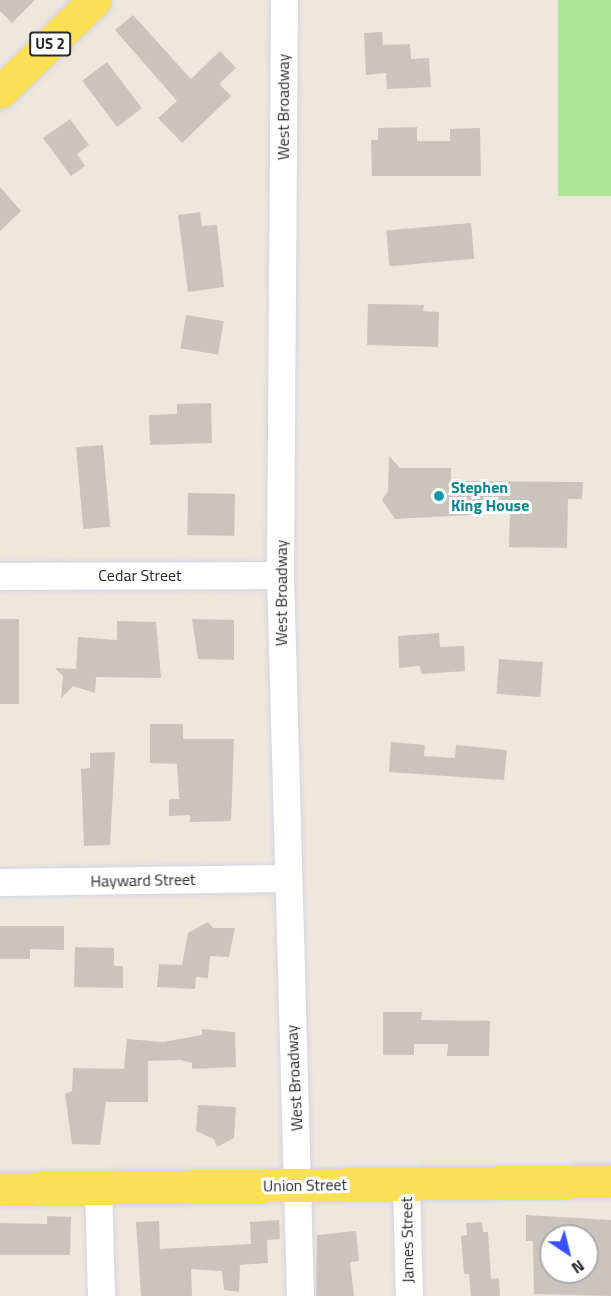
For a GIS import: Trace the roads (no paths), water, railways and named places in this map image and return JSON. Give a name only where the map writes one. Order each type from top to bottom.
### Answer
[{"type":"main road","name":"US 2","points":[[2,88],[95,0]]},
{"type":"main road","name":"Union Street","points":[[0,1189],[611,1181]]},
{"type":"street","name":"West Broadway","points":[[284,0],[280,575],[285,878],[299,1185],[300,1296]]},
{"type":"street","name":"Cedar Street","points":[[0,576],[280,575]]},
{"type":"street","name":"Hayward Street","points":[[0,882],[285,878]]},
{"type":"street","name":"James Street","points":[[406,1184],[409,1296]]},
{"type":"street","points":[[98,1187],[101,1296]]},
{"type":"place","name":"Stephen King House","points":[[439,496]]}]
